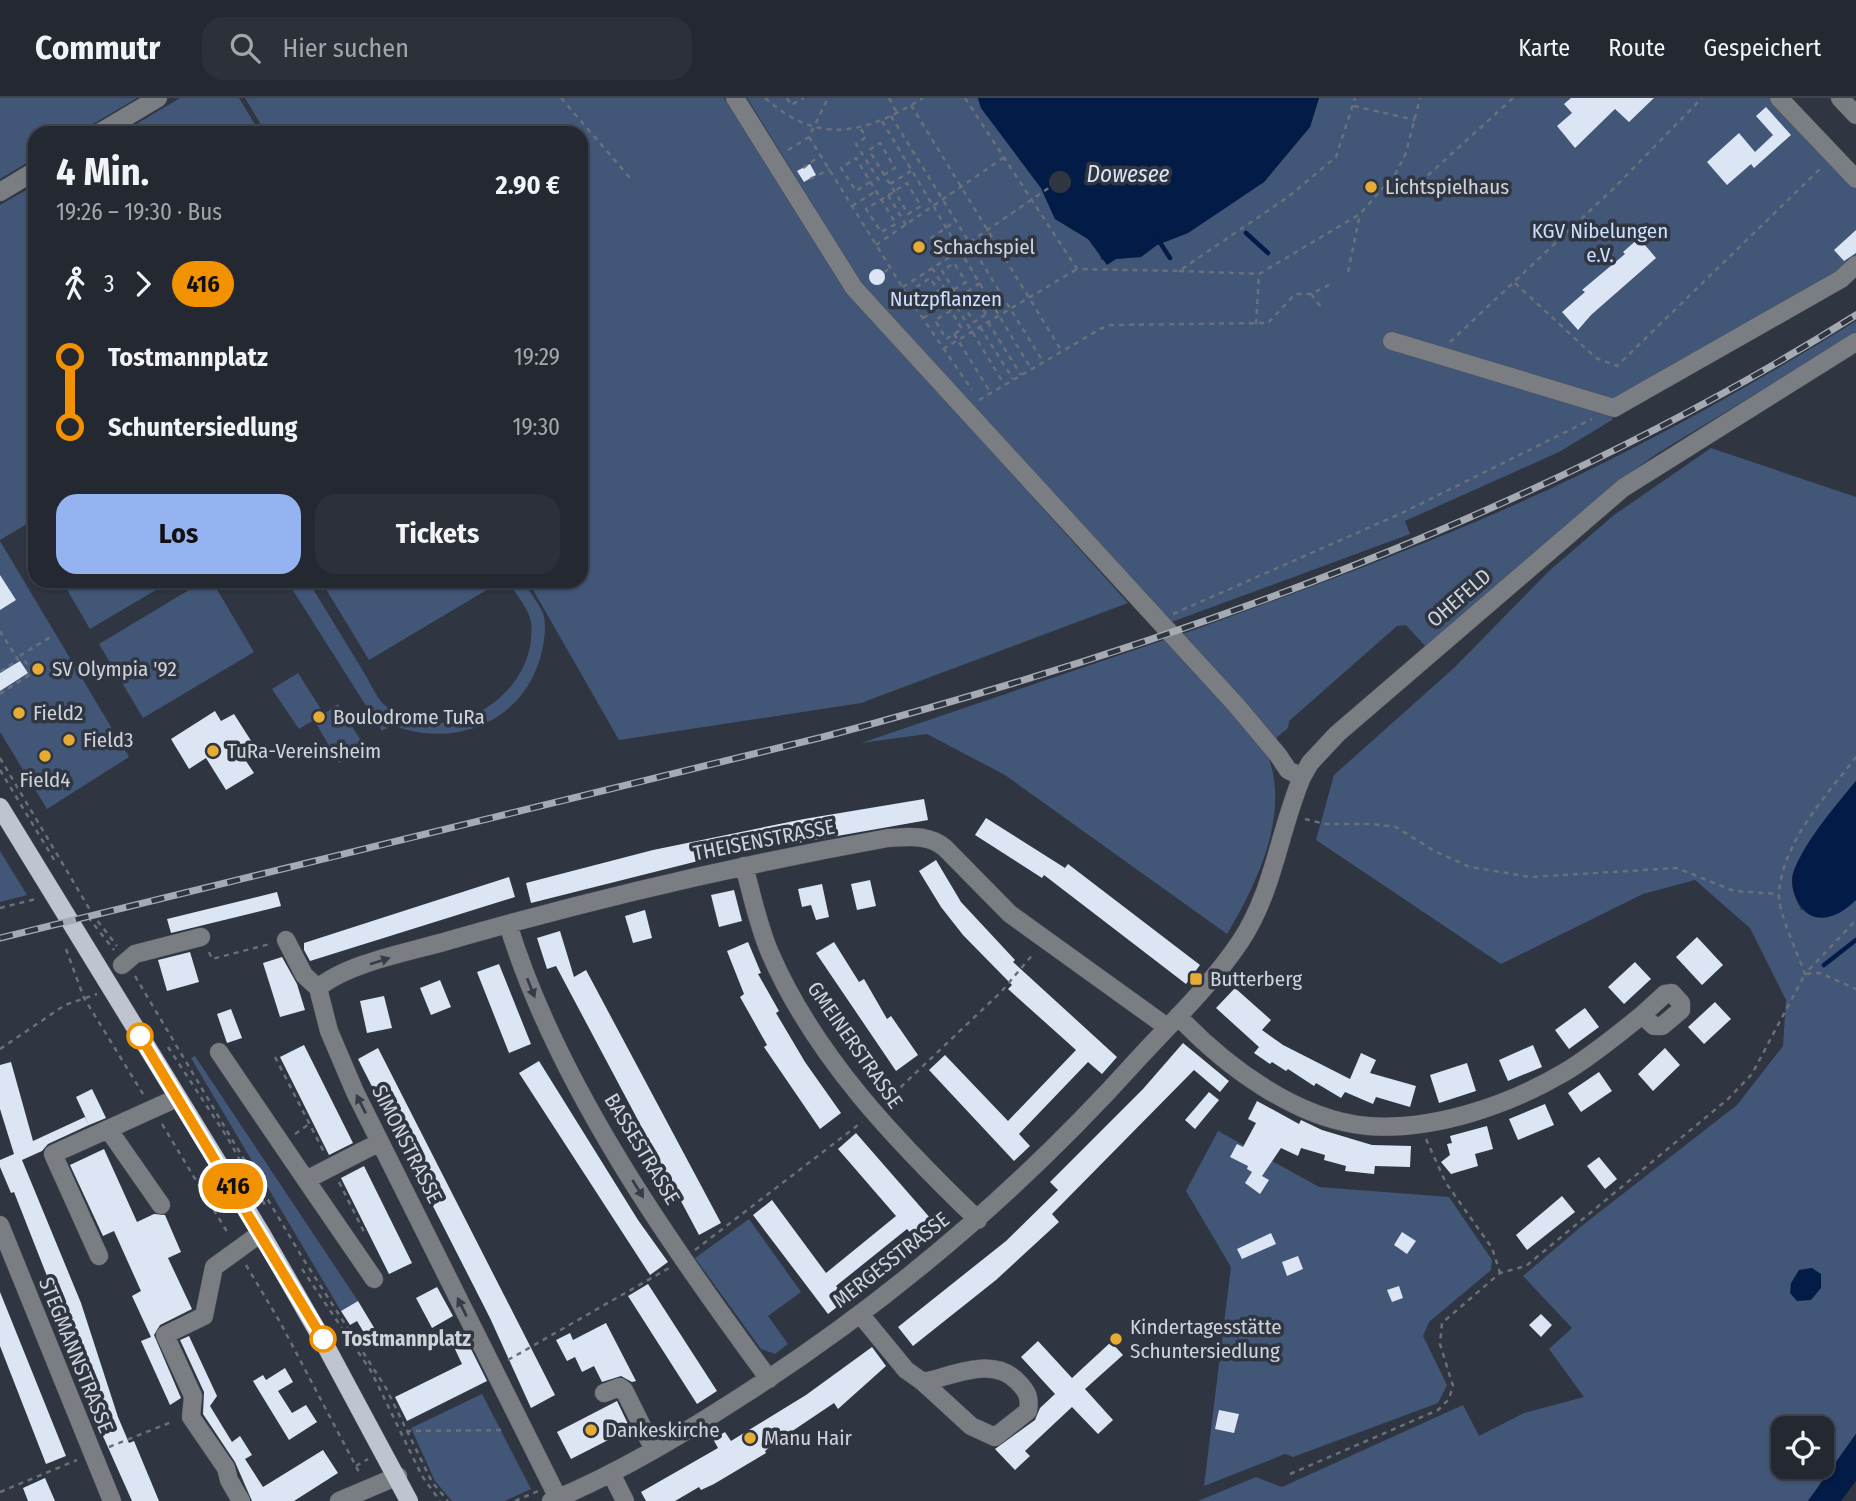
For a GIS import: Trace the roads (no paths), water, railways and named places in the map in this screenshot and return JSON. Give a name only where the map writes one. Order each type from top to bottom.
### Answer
[{"type":"main road","points":[[0,807],[60,889],[177,1098],[261,1233],[410,1501]]},
{"type":"street","points":[[111,126],[158,98]]},
{"type":"street","points":[[735,98],[854,288],[1237,706],[1278,755],[1282,765],[1303,777]]},
{"type":"street","points":[[1779,98],[1856,178]]},
{"type":"street","points":[[1840,98],[1856,116]]},
{"type":"street","points":[[0,192],[28,175]]},
{"type":"street","points":[[1392,341],[1615,408],[1841,279],[1856,265]]},
{"type":"street","name":"OHEFELD","points":[[1205,987],[1240,941],[1255,914],[1279,856],[1289,815],[1303,777],[1310,764],[1337,734],[1623,488],[1856,342]]},
{"type":"street","name":"THEISENSTRASSE","points":[[318,988],[329,979],[352,971],[625,892],[888,838],[931,838],[945,848],[1010,914],[1045,940],[1173,1022]]},
{"type":"street","name":"GMEINERSTRASSE","points":[[744,866],[757,917],[782,979],[820,1040],[873,1113],[978,1220]]},
{"type":"street","name":"BASSESTRASSE","points":[[508,924],[549,1030],[620,1159],[682,1260],[769,1379]]},
{"type":"street","points":[[122,965],[135,954],[201,937]]},
{"type":"street","name":"SIMONSTRASSE","points":[[286,940],[304,975],[318,988],[329,1031],[380,1142],[554,1495]]},
{"type":"street","name":"MERGESSTRASSE","points":[[554,1495],[611,1472],[654,1450],[769,1379],[860,1314],[978,1220],[1085,1118],[1205,987]]},
{"type":"street","points":[[1173,1022],[1245,1073],[1312,1111],[1365,1126],[1418,1124],[1491,1105],[1531,1090],[1581,1062],[1642,1015]]},
{"type":"street","points":[[219,1052],[374,1279]]},
{"type":"street","points":[[99,1256],[53,1154],[177,1098]]},
{"type":"street","points":[[108,1129],[161,1205]]},
{"type":"street","points":[[306,1180],[380,1142]]},
{"type":"street","name":"STEGMANNSTRASSE","points":[[0,1225],[112,1501]]},
{"type":"street","points":[[242,1501],[229,1480],[226,1468],[191,1418],[193,1396],[165,1335],[204,1316],[215,1267],[261,1233]]},
{"type":"street","points":[[860,1314],[906,1370],[971,1426],[995,1437],[1028,1411],[1030,1399],[1024,1387],[1002,1369],[989,1367],[923,1382]]},
{"type":"street","points":[[604,1393],[620,1387],[624,1390],[654,1450]]},
{"type":"street","points":[[611,1472],[625,1501]]},
{"type":"street","points":[[339,1501],[398,1476]]},
{"type":"water","name":"Dowesee","points":[[978,98],[1319,98],[1310,127],[1264,182],[1188,233],[1157,245],[1141,257],[1116,259],[1107,265],[1088,239],[1055,219],[1041,188],[981,108]]},
{"type":"water","points":[[1856,781],[1856,900],[1832,916],[1815,917],[1801,908],[1793,888],[1793,874],[1814,835]]},
{"type":"water","points":[[1812,1268],[1821,1274],[1821,1288],[1811,1300],[1797,1301],[1790,1293],[1791,1283],[1799,1270]]},
{"type":"water","points":[[1856,1434],[1856,1481],[1841,1501],[1808,1501],[1824,1479],[1834,1479],[1834,1465]]},
{"type":"waterway","points":[[1246,233],[1268,253]]},
{"type":"waterway","points":[[1159,241],[1170,258]]},
{"type":"waterway","points":[[1824,965],[1856,940]]},
{"type":"railway","points":[[0,938],[823,737],[1092,659],[1225,614],[1356,565],[1485,510],[1612,451],[1736,386],[1856,315]]},
{"type":"place","name":"Lichtspielhaus","points":[[1371,187]]},
{"type":"place","name":"Schachspiel","points":[[919,247]]},
{"type":"place","name":"SV Olympia '92","points":[[38,669]]},
{"type":"place","name":"Field2","points":[[19,713]]},
{"type":"place","name":"Boulodrome TuRa","points":[[319,717]]},
{"type":"place","name":"Field3","points":[[69,740]]},
{"type":"place","name":"TuRa-Vereinsheim","points":[[213,751]]},
{"type":"place","name":"Field4","points":[[45,756]]},
{"type":"place","name":"Butterberg","points":[[1196,979]]},
{"type":"place","name":"Tostmannplatz","points":[[323,1339]]},
{"type":"place","name":"Kindertagesstätte Schuntersiedlung","points":[[1116,1339]]},
{"type":"place","name":"Dankeskirche","points":[[591,1430]]},
{"type":"place","name":"Manu Hair","points":[[750,1438]]},
{"type":"park label","name":"KGV Nibelungen e.V.","points":[[1600,243]]},
{"type":"park label","name":"Nutzpflanzen","points":[[946,299]]}]
